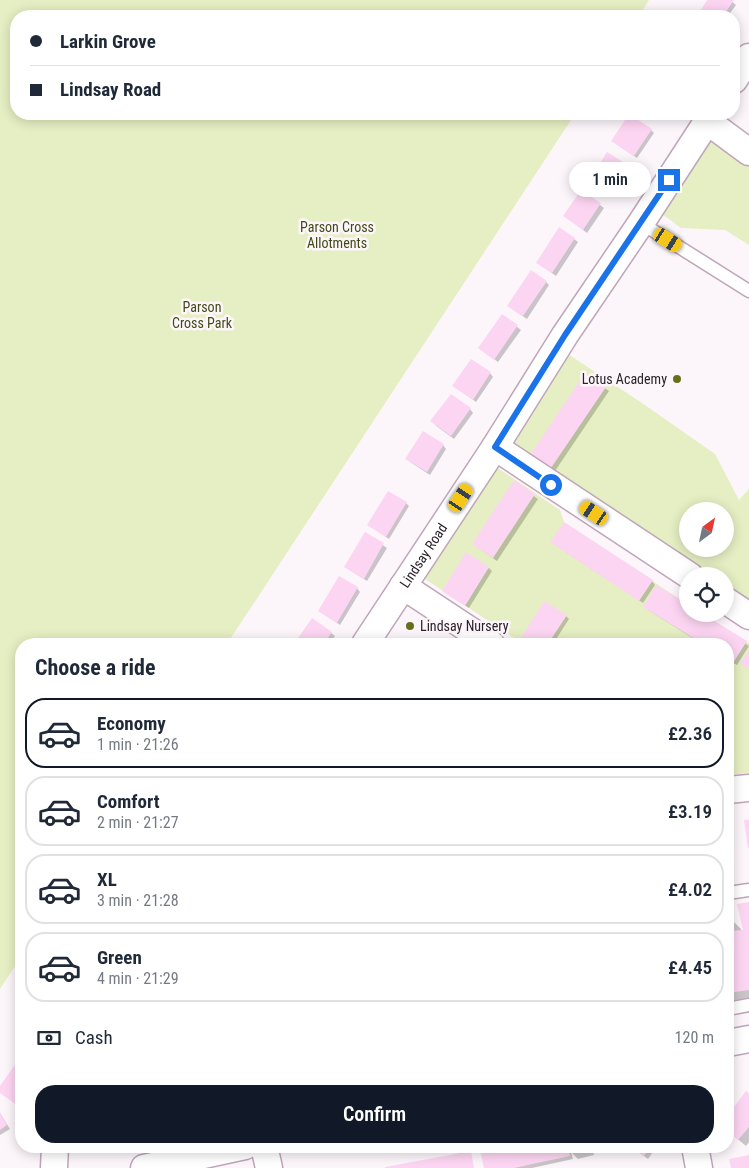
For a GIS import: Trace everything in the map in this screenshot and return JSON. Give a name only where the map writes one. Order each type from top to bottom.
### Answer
[{"type":"street","points":[[740,71],[749,57]]},
{"type":"street","name":"Lindsay Road","points":[[369,638],[495,447],[565,335],[708,120]]},
{"type":"street","points":[[711,120],[749,152]]},
{"type":"street","points":[[495,447],[679,569]]},
{"type":"street","points":[[403,586],[482,638]]},
{"type":"street","points":[[734,606],[749,616]]},
{"type":"street","points":[[734,789],[749,788]]},
{"type":"street","points":[[734,1042],[749,1039]]},
{"type":"street","points":[[54,1168],[55,1153]]},
{"type":"street","points":[[144,1168],[213,1153]]},
{"type":"street","points":[[266,1153],[269,1168]]},
{"type":"street","points":[[696,1153],[699,1168]]},
{"type":"lane","points":[[641,223],[749,291]]},
{"type":"lane","points":[[734,893],[749,890]]},
{"type":"lane","points":[[734,1008],[749,1005]]},
{"type":"green space","name":"Parson Cross Park","points":[[0,0],[649,0],[643,10],[10,10],[10,120],[571,120],[231,638],[15,638],[15,966],[0,989]]},
{"type":"green space","points":[[709,138],[749,164],[749,245],[725,230],[681,228],[662,214]]},
{"type":"green space","points":[[568,354],[715,454],[739,500],[749,489],[749,616],[734,606],[734,567],[679,567],[586,493],[502,436]]},
{"type":"green space","points":[[486,460],[560,510],[564,522],[679,599],[679,622],[716,622],[749,643],[749,773],[734,774],[734,638],[514,638],[413,571]]},
{"type":"building","points":[[707,0],[734,0],[727,10],[701,10]]},
{"type":"building","points":[[625,120],[638,120],[652,129],[634,156],[611,141]]},
{"type":"building","points":[[607,152],[626,164],[607,195],[588,183]]},
{"type":"building","points":[[581,190],[601,203],[583,230],[563,216]]},
{"type":"building","points":[[559,227],[575,238],[552,273],[536,263]]},
{"type":"building","points":[[531,270],[547,281],[523,316],[507,306]]},
{"type":"building","points":[[502,314],[518,325],[494,360],[478,348]]},
{"type":"building","points":[[471,359],[491,372],[473,400],[452,386]]},
{"type":"building","points":[[585,373],[606,387],[551,468],[530,455]]},
{"type":"building","points":[[451,394],[471,408],[451,436],[430,421]]},
{"type":"building","points":[[423,431],[444,444],[427,472],[405,459]]},
{"type":"building","points":[[514,480],[535,494],[493,558],[472,544]]},
{"type":"building","points":[[388,491],[407,502],[386,537],[367,525]]},
{"type":"building","points":[[564,522],[653,580],[639,601],[550,542]]},
{"type":"building","points":[[365,532],[384,543],[364,579],[344,567]]},
{"type":"building","points":[[466,552],[489,567],[465,606],[442,591]]},
{"type":"building","points":[[339,576],[358,587],[337,623],[318,611]]},
{"type":"building","points":[[656,585],[679,599],[679,622],[716,622],[747,641],[734,661],[734,638],[693,638],[643,607]]},
{"type":"building","points":[[544,601],[567,615],[552,638],[521,638]]},
{"type":"building","points":[[312,618],[332,632],[328,638],[298,638]]},
{"type":"building","points":[[749,650],[749,669],[740,663]]},
{"type":"building","points":[[744,820],[749,820],[749,848],[748,848]]},
{"type":"building","points":[[749,902],[749,990],[734,992],[734,931],[743,930],[737,904]]},
{"type":"building","points":[[15,1065],[15,1104],[0,1093],[0,1086]]},
{"type":"building","points":[[746,1091],[749,1093],[749,1127],[738,1140],[734,1136],[734,1107]]},
{"type":"building","points":[[0,1113],[7,1125],[0,1130]]},
{"type":"building","points":[[460,1153],[471,1153],[474,1168],[385,1168]]},
{"type":"building","points":[[481,1153],[569,1153],[570,1156],[514,1168],[484,1168]]},
{"type":"building","points":[[749,1155],[749,1168],[731,1168],[729,1159]]},
{"type":"place","name":"Lotus Academy","points":[[677,379]]},
{"type":"place","name":"Lindsay Nursery","points":[[410,626]]},
{"type":"route","points":[[551,485],[495,447],[565,335],[669,180]]},
{"type":"park label","name":"Parson Cross Allotments","points":[[337,236]]}]
